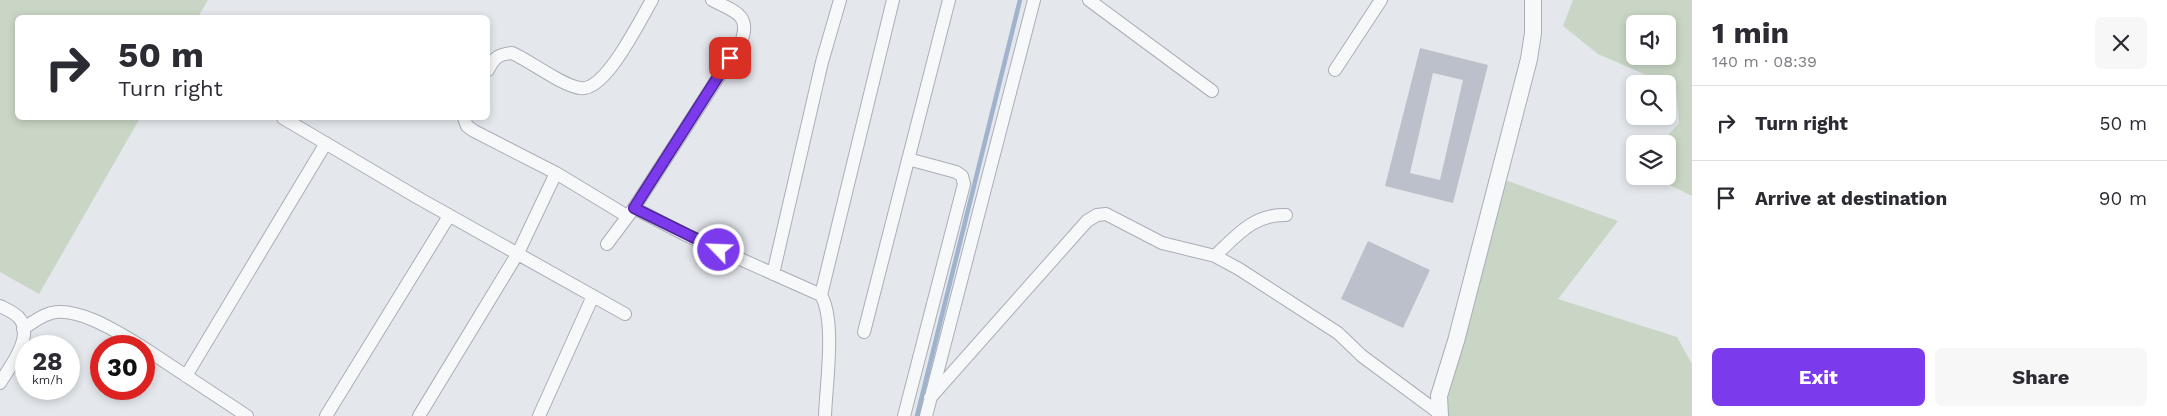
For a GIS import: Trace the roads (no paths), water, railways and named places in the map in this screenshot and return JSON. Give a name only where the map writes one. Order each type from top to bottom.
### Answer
[{"type":"street","points":[[490,66],[494,59],[502,54],[512,53],[571,85],[581,89],[593,87],[606,76],[652,0]]},
{"type":"street","points":[[608,244],[746,29],[738,13],[712,0]]},
{"type":"street","points":[[773,274],[813,100],[840,0]]},
{"type":"street","points":[[821,296],[893,0]]},
{"type":"street","points":[[864,332],[950,0]]},
{"type":"street","points":[[926,416],[1034,0]]},
{"type":"street","points":[[1089,0],[1212,91]]},
{"type":"street","points":[[1336,70],[1381,0]]},
{"type":"street","points":[[1438,415],[1439,396],[1456,341],[1529,59],[1533,34],[1533,0]]},
{"type":"street","points":[[287,120],[449,216],[626,314]]},
{"type":"street","points":[[465,120],[474,132],[630,212],[684,234],[821,296],[827,307],[829,324],[825,416]]},
{"type":"street","points":[[186,376],[326,143]]},
{"type":"street","points":[[904,416],[964,184],[962,176],[956,172],[908,159]]},
{"type":"street","points":[[419,416],[518,253],[556,173]]},
{"type":"street","points":[[930,398],[1087,221],[1097,215],[1106,214],[1162,244],[1215,256],[1239,269],[1338,333],[1362,356],[1438,415]]},
{"type":"street","points":[[1215,256],[1251,224],[1271,214],[1286,215]]},
{"type":"street","points":[[326,416],[449,216]]},
{"type":"street","points":[[539,416],[593,296]]},
{"type":"street","points":[[0,306],[20,319],[23,328],[23,339],[18,353],[0,383]]},
{"type":"street","points":[[23,328],[50,313],[61,312],[96,321],[121,335]]},
{"type":"street","points":[[155,355],[247,416]]},
{"type":"waterway","points":[[917,416],[1020,0]]}]
